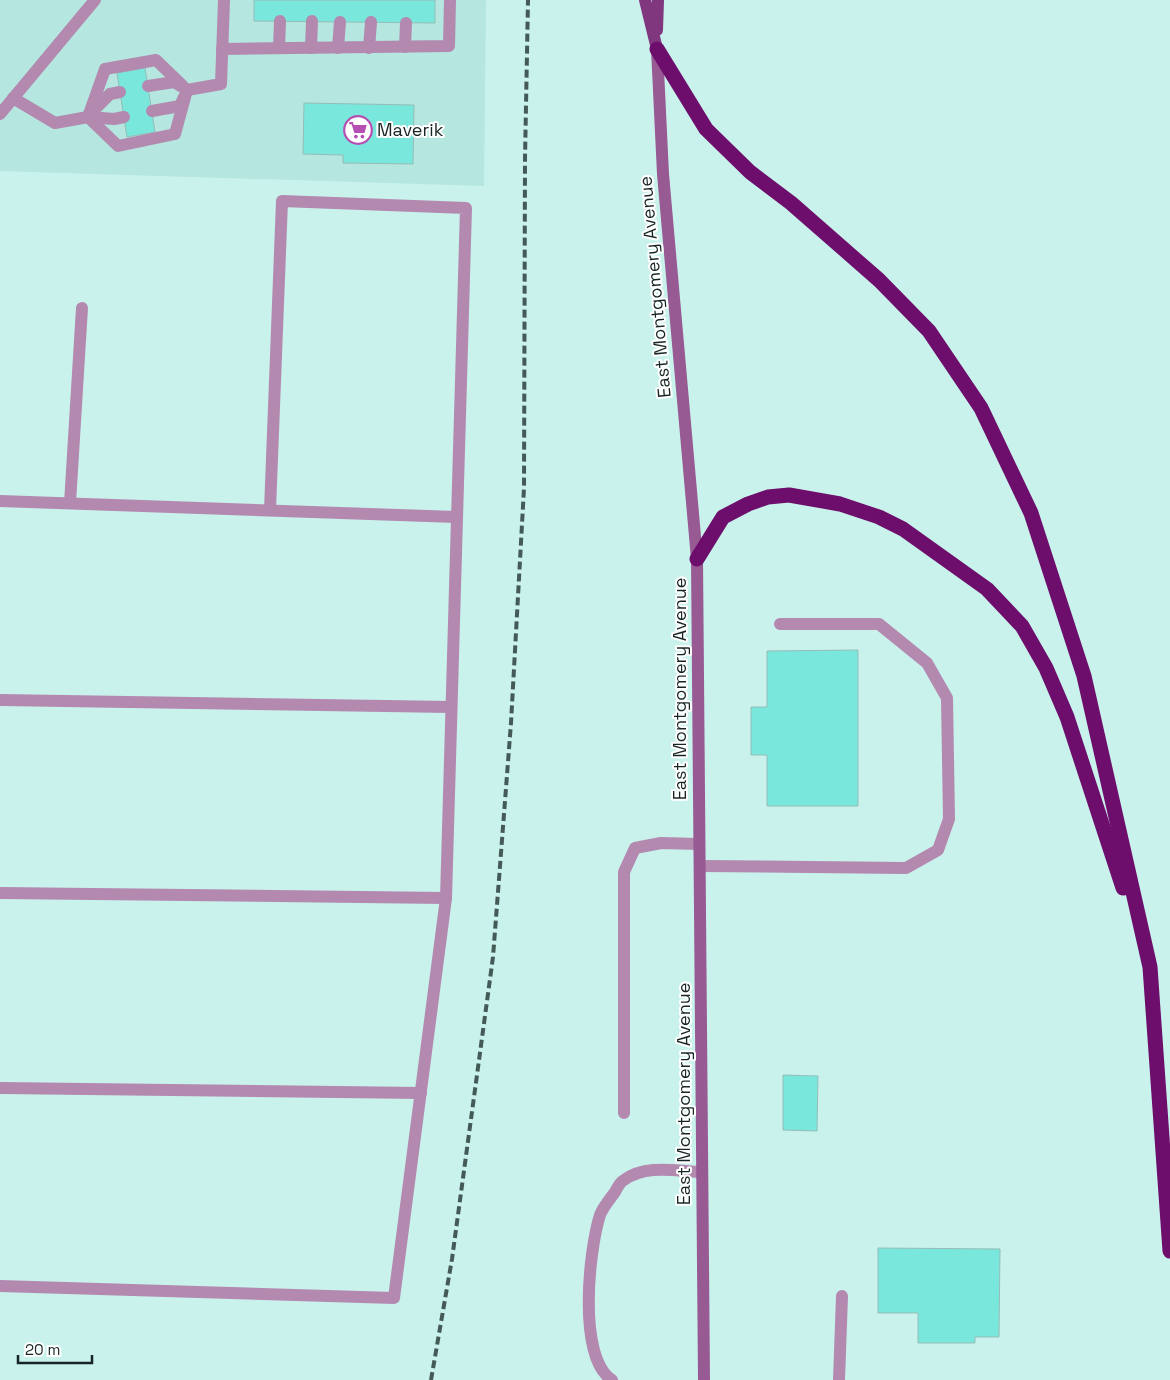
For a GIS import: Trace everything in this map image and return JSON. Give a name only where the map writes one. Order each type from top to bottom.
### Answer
[{"type":"highway","points":[[657,49],[706,129],[750,172],[791,203],[880,280],[929,331],[981,408],[1031,513],[1084,676],[1150,967],[1170,1251]]},
{"type":"highway","points":[[697,559],[723,517],[748,504],[768,498],[789,495],[840,504],[879,517],[903,529],[987,589],[1022,626],[1053,684],[1067,717],[1150,967]]},
{"type":"main road","points":[[645,0],[657,49]]},
{"type":"main road","name":"East Montgomery Avenue","points":[[657,49],[658,0]]},
{"type":"street","name":"East Montgomery Avenue","points":[[657,49],[663,174],[697,559],[704,1380]]},
{"type":"lane","points":[[0,114],[96,0]]},
{"type":"lane","points":[[148,86],[174,82],[187,90],[221,84],[224,0]]},
{"type":"lane","points":[[222,49],[449,46],[450,0]]},
{"type":"lane","points":[[279,48],[280,21]]},
{"type":"lane","points":[[311,48],[312,21]]},
{"type":"lane","points":[[338,48],[340,22]]},
{"type":"lane","points":[[369,48],[371,22]]},
{"type":"lane","points":[[405,47],[406,23]]},
{"type":"lane","points":[[88,117],[105,68],[156,60],[187,90]]},
{"type":"lane","points":[[88,117],[118,146],[175,134],[187,90]]},
{"type":"lane","points":[[152,112],[180,106],[187,90]]},
{"type":"lane","points":[[88,117],[110,94],[120,92]]},
{"type":"lane","points":[[14,98],[54,122],[88,117],[114,119],[124,116]]},
{"type":"lane","points":[[0,1286],[394,1298],[446,898],[466,208],[282,201],[270,510]]},
{"type":"lane","points":[[70,503],[82,308]]},
{"type":"lane","points":[[0,501],[456,517]]},
{"type":"lane","points":[[700,866],[906,868],[938,850],[948,819],[947,698],[927,663],[879,624],[780,624]]},
{"type":"lane","points":[[0,700],[451,707]]},
{"type":"lane","points":[[624,1113],[624,872],[635,848],[661,843],[699,844]]},
{"type":"lane","points":[[0,893],[446,898]]},
{"type":"lane","points":[[0,1088],[421,1093]]},
{"type":"lane","points":[[612,1380],[605,1375],[596,1360],[590,1329],[591,1258],[601,1213],[622,1180],[643,1170],[702,1172]]},
{"type":"lane","points":[[839,1380],[842,1296]]},
{"type":"shaded area","points":[[0,0],[486,0],[484,186],[0,171]]},
{"type":"building","points":[[254,0],[435,0],[435,23],[254,21]]},
{"type":"building","points":[[145,68],[155,132],[127,137],[117,73]]},
{"type":"building","name":"Maverik","points":[[304,103],[414,105],[413,164],[343,163],[343,155],[303,154]]},
{"type":"building","points":[[858,650],[858,806],[767,806],[767,755],[751,755],[751,707],[767,707],[767,651]]},
{"type":"building","points":[[783,1075],[818,1076],[817,1131],[783,1130]]},
{"type":"building","points":[[878,1248],[1000,1249],[999,1337],[975,1337],[975,1343],[918,1343],[918,1313],[878,1313]]},
{"type":"railway","points":[[431,1380],[452,1259],[493,957],[511,723],[524,488],[525,159],[528,0]]},
{"type":"place","name":"Maverik","points":[[358,130]]}]
